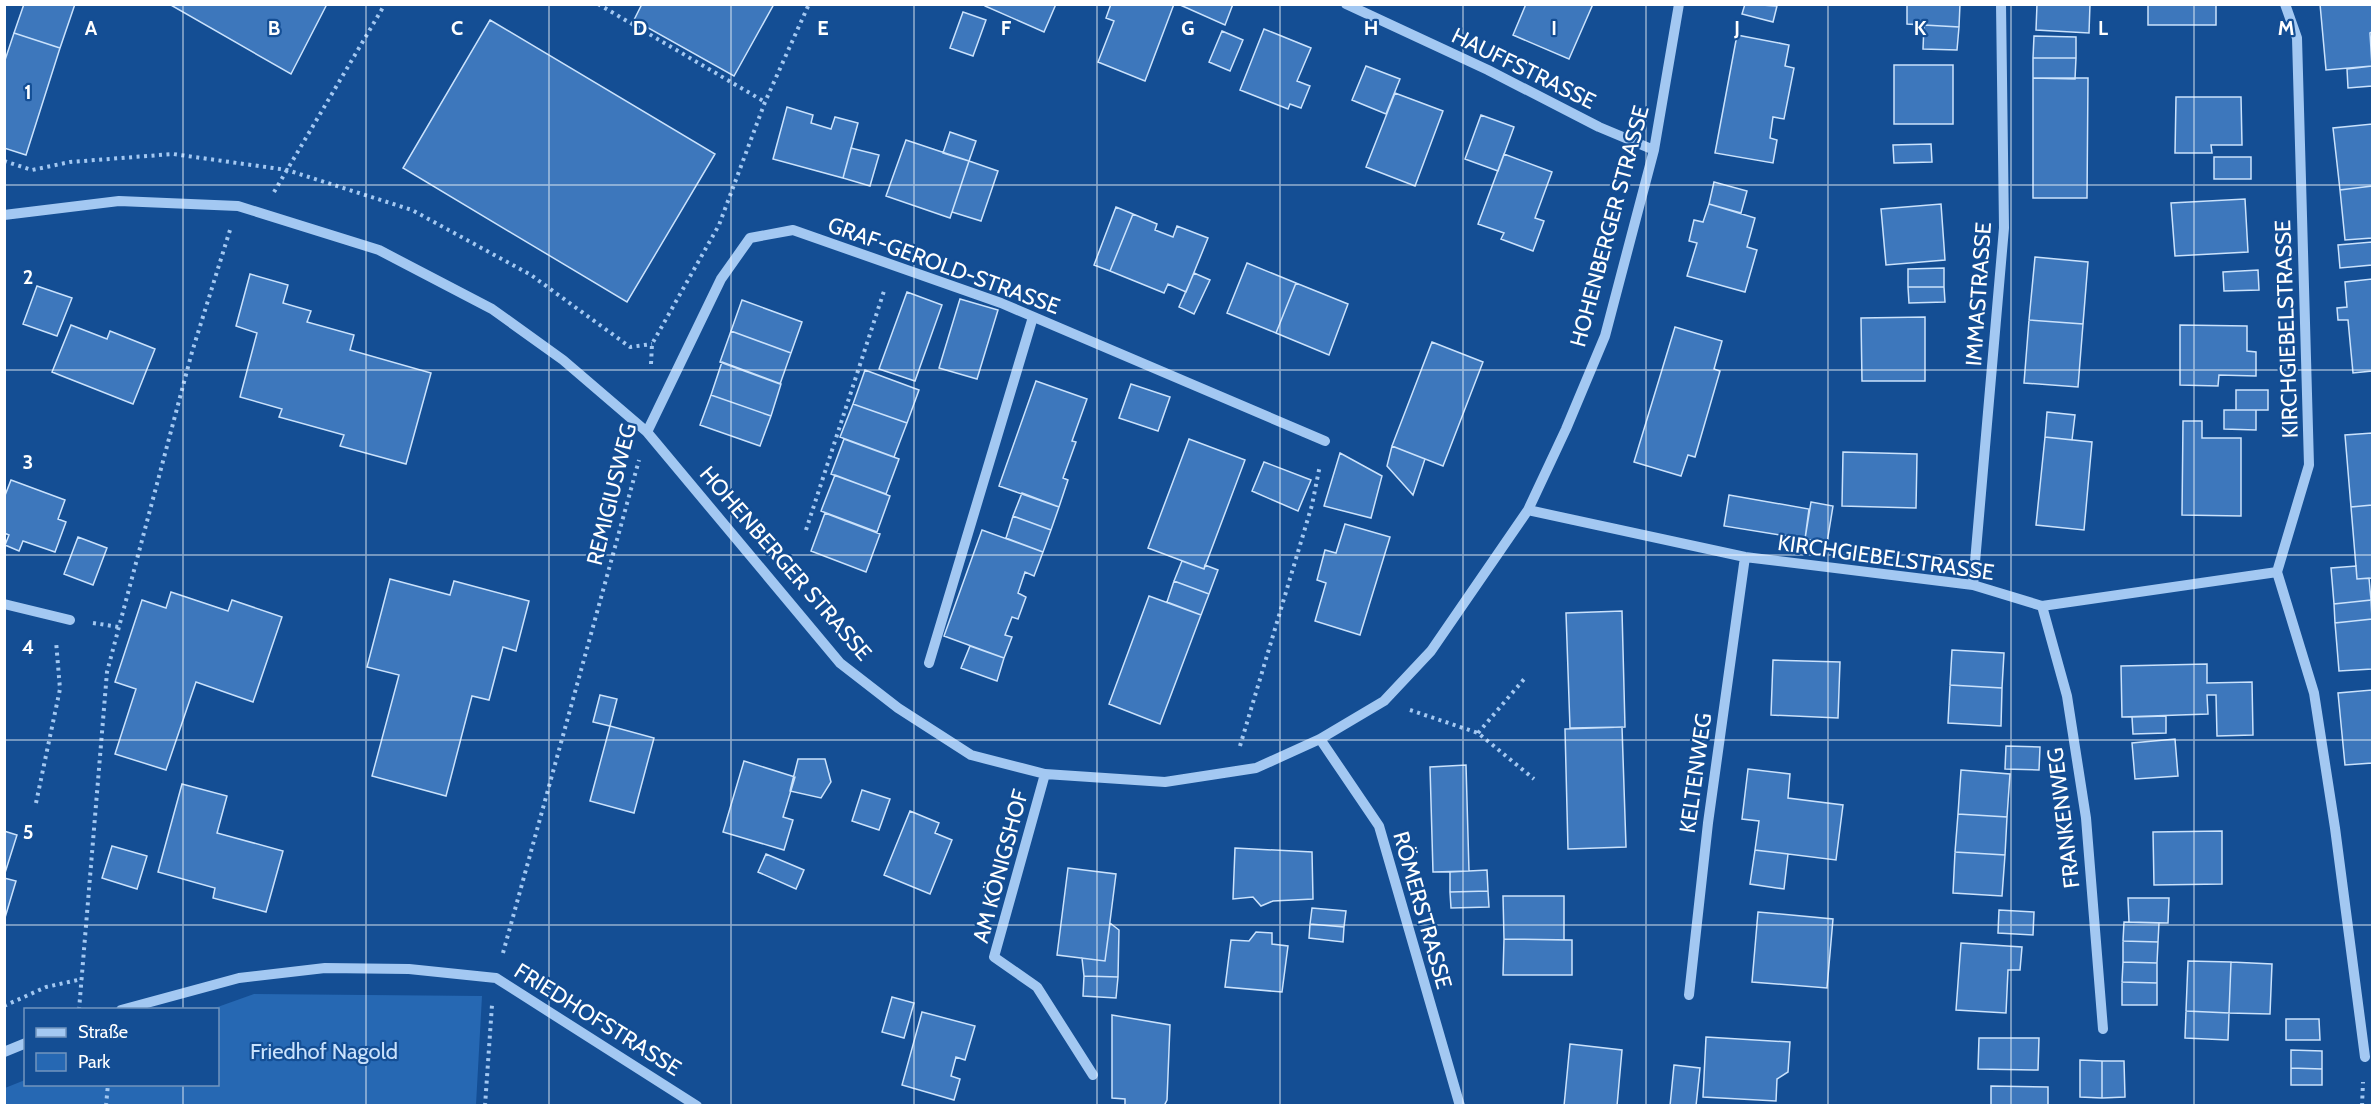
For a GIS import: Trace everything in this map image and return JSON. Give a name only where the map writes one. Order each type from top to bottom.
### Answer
[{"type":"street","name":"HAUFFSTRASSE","points":[[1346,4],[1488,70],[1599,128],[1654,150]]},
{"type":"street","name":"HOHENBERGER STRASSE","points":[[4,215],[119,201],[238,206],[379,250],[492,309],[563,360],[647,432],[840,663],[898,708],[971,755],[1045,774],[1165,782],[1256,768],[1320,739],[1384,701],[1431,651],[1528,510],[1566,429],[1605,336],[1654,150],[1679,4]]},
{"type":"street","name":"IMMASTRASSE","points":[[1973,585],[2004,228],[2001,4]]},
{"type":"street","name":"KIRCHGIEBELSTRASSE","points":[[1528,510],[1745,556],[1973,585],[2042,606],[2277,572],[2309,465],[2297,38],[2285,4]]},
{"type":"street","name":"GRAF-GEROLD-STRASSE","points":[[647,432],[721,279],[750,238],[793,230],[1001,303],[1325,441]]},
{"type":"street","points":[[929,663],[1033,316]]},
{"type":"street","name":"KELTENWEG","points":[[1689,995],[1708,823],[1745,556]]},
{"type":"street","points":[[2277,572],[2314,693],[2335,828],[2365,1058]]},
{"type":"street","points":[[4,603],[70,620]]},
{"type":"street","name":"FRANKENWEG","points":[[2042,606],[2067,696],[2086,818],[2103,1029]]},
{"type":"street","name":"RÖMERSTRASSE","points":[[1320,739],[1379,826],[1460,1106]]},
{"type":"street","name":"AM KÖNIGSHOF","points":[[1045,774],[994,957],[1037,987],[1093,1075]]},
{"type":"street","name":"FRIEDHOFSTRASSE","points":[[128,1008],[239,978],[325,968],[409,969],[496,978],[697,1106]]},
{"type":"street","points":[[4,1052],[24,1044]]},
{"type":"path","points":[[261,213],[385,4]]},
{"type":"path","points":[[598,4],[765,102]]},
{"type":"path","points":[[650,366],[652,344],[719,225],[765,102],[809,4]]},
{"type":"path","points":[[79,1008],[107,672],[192,352],[238,206]]},
{"type":"path","points":[[806,530],[892,265]]},
{"type":"path","name":"REMIGIUSWEG","points":[[496,978],[647,432]]},
{"type":"path","points":[[1244,769],[1240,745],[1312,505],[1325,441]]},
{"type":"path","points":[[36,803],[60,689],[53,616]]},
{"type":"path","points":[[1478,733],[1526,678]]},
{"type":"path","points":[[1384,701],[1478,733],[1534,779]]},
{"type":"path","points":[[4,1006],[46,987],[81,980]]},
{"type":"path","points":[[485,1106],[490,1016]]},
{"type":"path","points":[[108,1086],[106,1105],[110,1106]]},
{"type":"green space","name":"Friedhof Nagold","points":[[254,994],[482,996],[476,1105],[5,1105],[5,1088],[24,1080],[24,1086],[219,1086],[219,1008],[215,1008]]},
{"type":"building","points":[[24,4],[75,4],[60,48],[14,33]]},
{"type":"building","points":[[169,4],[327,4],[291,74]]},
{"type":"building","points":[[642,4],[774,4],[734,76],[634,20]]},
{"type":"building","points":[[985,4],[1056,4],[1044,32],[985,6]]},
{"type":"building","points":[[1111,4],[1174,4],[1145,81],[1098,62],[1114,21],[1106,18]]},
{"type":"building","points":[[1178,4],[1233,4],[1225,25]]},
{"type":"building","points":[[1526,4],[1593,4],[1569,59],[1513,35]]},
{"type":"building","points":[[1745,4],[1777,6],[1773,22],[1742,14]]},
{"type":"building","points":[[1907,4],[1960,4],[1959,27],[1907,24]]},
{"type":"building","points":[[2037,4],[2090,4],[2089,33],[2036,30]]},
{"type":"building","points":[[2148,4],[2216,4],[2216,25],[2148,25]]},
{"type":"building","points":[[2320,4],[2372,4],[2372,32],[2370,33],[2372,66],[2326,70]]},
{"type":"building","points":[[963,12],[986,20],[973,56],[950,48]]},
{"type":"building","points":[[490,20],[715,154],[627,302],[403,168]]},
{"type":"building","points":[[1924,25],[1959,27],[1957,50],[1923,49]]},
{"type":"building","points":[[1264,29],[1311,48],[1297,81],[1310,86],[1301,108],[1290,104],[1288,109],[1240,90]]},
{"type":"building","points":[[1222,31],[1243,40],[1230,71],[1209,62]]},
{"type":"building","points":[[14,33],[60,48],[26,155],[4,148],[4,63]]},
{"type":"building","points":[[1737,35],[1789,45],[1785,66],[1794,68],[1784,119],[1773,117],[1770,138],[1777,140],[1773,163],[1715,153]]},
{"type":"building","points":[[2034,36],[2076,37],[2076,58],[2033,58]]},
{"type":"building","points":[[2033,58],[2076,58],[2075,79],[2033,78]]},
{"type":"building","points":[[1894,65],[1953,65],[1953,124],[1894,124]]},
{"type":"building","points":[[1366,66],[1400,79],[1386,114],[1352,100]]},
{"type":"building","points":[[2372,66],[2372,86],[2348,88],[2347,69]]},
{"type":"building","points":[[2033,78],[2088,78],[2087,198],[2033,198]]},
{"type":"building","points":[[1395,93],[1443,111],[1415,186],[1366,167]]},
{"type":"building","points":[[2176,97],[2241,97],[2242,145],[2211,145],[2212,153],[2175,153]]},
{"type":"building","points":[[787,107],[813,115],[811,123],[831,129],[835,117],[858,123],[843,178],[773,159]]},
{"type":"building","points":[[1481,115],[1514,127],[1498,171],[1465,159]]},
{"type":"building","points":[[2372,124],[2372,186],[2340,190],[2333,128]]},
{"type":"building","points":[[950,132],[976,141],[969,161],[943,153]]},
{"type":"building","points":[[906,140],[969,161],[950,218],[886,196]]},
{"type":"building","points":[[1931,144],[1932,162],[1894,163],[1893,145]]},
{"type":"building","points":[[851,148],[879,155],[870,186],[843,178]]},
{"type":"building","points":[[1504,154],[1552,172],[1535,218],[1544,221],[1533,251],[1501,239],[1504,233],[1478,224]]},
{"type":"building","points":[[2214,157],[2251,157],[2251,179],[2214,179]]},
{"type":"building","points":[[969,161],[998,171],[981,221],[952,212]]},
{"type":"building","points":[[1714,182],[1747,191],[1741,213],[1709,204]]},
{"type":"building","points":[[2372,186],[2372,238],[2345,240],[2340,190]]},
{"type":"building","points":[[2245,199],[2248,252],[2175,256],[2171,203]]},
{"type":"building","points":[[1709,204],[1755,218],[1747,247],[1757,250],[1745,292],[1687,276],[1697,243],[1689,241],[1694,220],[1703,222]]},
{"type":"building","points":[[1941,204],[1945,260],[1886,265],[1881,209]]},
{"type":"building","points":[[1116,207],[1133,214],[1110,271],[1094,265]]},
{"type":"building","points":[[1133,214],[1157,224],[1155,230],[1173,237],[1177,226],[1208,238],[1186,292],[1168,284],[1164,293],[1110,271]]},
{"type":"building","points":[[2372,242],[2372,265],[2340,268],[2338,245]]},
{"type":"building","points":[[2035,257],[2088,262],[2083,324],[2029,320]]},
{"type":"building","points":[[1247,263],[1296,283],[1276,333],[1227,313]]},
{"type":"building","points":[[1944,268],[1944,287],[1908,287],[1908,269]]},
{"type":"building","points":[[2258,270],[2259,290],[2224,291],[2223,272]]},
{"type":"building","points":[[1194,273],[1210,280],[1194,314],[1179,307]]},
{"type":"building","points":[[250,274],[288,285],[283,303],[311,311],[307,322],[354,335],[350,350],[431,373],[406,464],[340,446],[344,435],[279,417],[282,409],[240,397],[257,333],[236,326]]},
{"type":"building","points":[[2372,279],[2372,371],[2353,373],[2348,320],[2338,320],[2337,308],[2347,307],[2345,282]]},
{"type":"building","points":[[1296,283],[1348,304],[1329,355],[1276,333]]},
{"type":"building","points":[[37,286],[72,298],[57,336],[23,324]]},
{"type":"building","points":[[1908,287],[1944,287],[1945,302],[1909,303]]},
{"type":"building","points":[[907,292],[942,305],[915,381],[879,369]]},
{"type":"building","points":[[960,299],[998,310],[977,379],[939,368]]},
{"type":"building","points":[[742,300],[802,322],[791,353],[731,331]]},
{"type":"building","points":[[1925,317],[1925,381],[1862,381],[1861,318]]},
{"type":"building","points":[[2029,320],[2083,324],[2078,387],[2024,383]]},
{"type":"building","points":[[71,325],[107,339],[110,331],[155,349],[133,404],[52,372]]},
{"type":"building","points":[[2180,325],[2247,326],[2247,351],[2256,352],[2256,376],[2219,375],[2218,386],[2180,385]]},
{"type":"building","points":[[1675,327],[1722,341],[1714,369],[1720,371],[1695,457],[1688,455],[1681,476],[1634,462]]},
{"type":"building","points":[[731,331],[791,353],[780,384],[720,362]]},
{"type":"building","points":[[1432,342],[1483,362],[1443,466],[1392,446]]},
{"type":"building","points":[[722,362],[781,384],[771,416],[711,395]]},
{"type":"building","points":[[865,370],[919,390],[907,423],[853,404]]},
{"type":"building","points":[[1036,381],[1087,399],[1072,441],[1076,442],[1063,478],[1068,480],[1059,507],[999,486]]},
{"type":"building","points":[[1131,384],[1170,397],[1158,431],[1119,418]]},
{"type":"building","points":[[2236,390],[2268,390],[2268,410],[2236,410]]},
{"type":"building","points":[[711,395],[771,416],[760,446],[700,425]]},
{"type":"building","points":[[853,404],[907,423],[894,457],[840,437]]},
{"type":"building","points":[[2224,410],[2256,410],[2256,430],[2224,429]]},
{"type":"building","points":[[2047,412],[2075,415],[2072,440],[2045,437]]},
{"type":"building","points":[[2183,421],[2202,421],[2202,438],[2241,438],[2241,516],[2182,515]]},
{"type":"building","points":[[2372,433],[2372,505],[2351,507],[2345,435]]},
{"type":"building","points":[[2045,437],[2092,442],[2084,530],[2036,525]]},
{"type":"building","points":[[844,439],[899,459],[886,494],[831,474]]},
{"type":"building","points":[[1189,439],[1245,460],[1204,569],[1148,548]]},
{"type":"building","points":[[1392,446],[1425,459],[1413,495],[1387,466]]},
{"type":"building","points":[[1843,452],[1917,454],[1916,508],[1842,506]]},
{"type":"building","points":[[1340,453],[1382,476],[1371,518],[1324,506]]},
{"type":"building","points":[[1264,462],[1311,480],[1298,511],[1252,491]]},
{"type":"building","points":[[835,475],[890,496],[877,532],[821,511]]},
{"type":"building","points":[[11,480],[65,500],[58,519],[66,522],[55,552],[23,541],[19,551],[5,545],[9,535],[4,533],[4,498]]},
{"type":"building","points":[[1022,493],[1059,507],[1051,530],[1013,516]]},
{"type":"building","points":[[1729,495],[1809,509],[1805,539],[1724,526]]},
{"type":"building","points":[[1811,502],[1833,506],[1827,543],[1805,539]]},
{"type":"building","points":[[2372,505],[2372,578],[2357,579],[2351,507]]},
{"type":"building","points":[[825,513],[880,534],[866,572],[811,551]]},
{"type":"building","points":[[1013,516],[1051,530],[1043,552],[1006,538]]},
{"type":"building","points":[[1345,524],[1390,537],[1360,635],[1315,621],[1326,583],[1317,580],[1325,550],[1336,553]]},
{"type":"building","points":[[982,530],[1043,552],[1034,576],[1025,572],[1018,593],[1026,597],[1018,619],[1012,617],[1005,635],[1012,637],[1004,658],[944,636]]},
{"type":"building","points":[[78,537],[107,548],[93,585],[64,574]]},
{"type":"building","points":[[1182,561],[1204,569],[1205,565],[1218,570],[1209,594],[1174,581]]},
{"type":"building","points":[[2356,566],[2357,579],[2369,578],[2371,600],[2334,604],[2331,568]]},
{"type":"building","points":[[390,579],[450,595],[454,581],[529,601],[516,651],[503,647],[489,700],[472,696],[446,796],[372,776],[399,675],[367,667]]},
{"type":"building","points":[[1174,581],[1209,594],[1201,615],[1167,602]]},
{"type":"building","points":[[171,592],[228,611],[232,600],[282,617],[253,702],[196,682],[166,770],[115,754],[136,689],[115,682],[142,600],[166,608]]},
{"type":"building","points":[[1149,596],[1201,615],[1160,724],[1109,704]]},
{"type":"building","points":[[2371,600],[2372,619],[2335,623],[2334,604]]},
{"type":"building","points":[[1622,611],[1625,727],[1570,728],[1566,613]]},
{"type":"building","points":[[2372,619],[2372,669],[2339,671],[2335,623]]},
{"type":"building","points":[[970,646],[1004,658],[997,681],[961,668]]},
{"type":"building","points":[[1952,650],[2004,653],[2002,688],[1950,685]]},
{"type":"building","points":[[1773,660],[1840,662],[1838,718],[1771,715]]},
{"type":"building","points":[[2207,664],[2207,683],[2252,682],[2253,735],[2217,736],[2216,695],[2207,695],[2208,714],[2122,717],[2121,666]]},
{"type":"building","points":[[1950,685],[2002,688],[2001,726],[1948,723]]},
{"type":"building","points":[[2372,690],[2372,763],[2345,765],[2338,693]]},
{"type":"building","points":[[600,695],[617,699],[610,726],[593,722]]},
{"type":"building","points":[[2166,716],[2166,733],[2133,734],[2132,717]]},
{"type":"building","points":[[610,726],[654,738],[634,813],[590,801]]},
{"type":"building","points":[[1622,727],[1626,847],[1568,849],[1565,729]]},
{"type":"building","points":[[2175,739],[2178,776],[2135,779],[2132,743]]},
{"type":"building","points":[[2006,746],[2040,747],[2039,770],[2005,769]]},
{"type":"building","points":[[798,759],[825,759],[831,782],[821,798],[790,791]]},
{"type":"building","points":[[744,761],[795,777],[783,817],[793,820],[784,850],[723,832]]},
{"type":"building","points":[[1466,765],[1469,871],[1433,872],[1430,767]]},
{"type":"building","points":[[1748,769],[1790,774],[1788,798],[1843,805],[1836,860],[1755,850],[1759,821],[1742,819]]},
{"type":"building","points":[[1961,770],[2010,774],[2007,817],[1958,814]]},
{"type":"building","points":[[182,784],[227,796],[217,833],[283,851],[266,912],[213,898],[215,888],[158,872]]},
{"type":"building","points":[[862,790],[890,799],[879,830],[852,821]]},
{"type":"building","points":[[910,811],[939,823],[935,833],[952,840],[930,894],[884,875]]},
{"type":"building","points":[[1958,814],[2007,817],[2005,855],[1955,852]]},
{"type":"building","points":[[4,831],[17,835],[4,876]]},
{"type":"building","points":[[2222,831],[2222,884],[2154,885],[2153,832]]},
{"type":"building","points":[[112,846],[147,856],[137,889],[102,878]]},
{"type":"building","points":[[1235,848],[1312,852],[1313,899],[1273,901],[1261,906],[1253,897],[1233,899]]},
{"type":"building","points":[[1755,850],[1788,854],[1784,889],[1750,884]]},
{"type":"building","points":[[1955,852],[2005,855],[2002,896],[1953,893]]},
{"type":"building","points":[[766,854],[804,870],[796,889],[758,872]]},
{"type":"building","points":[[1068,868],[1116,874],[1105,961],[1057,955]]},
{"type":"building","points":[[1487,870],[1488,891],[1450,892],[1450,872]]},
{"type":"building","points":[[4,878],[16,881],[4,921]]},
{"type":"building","points":[[1488,891],[1489,907],[1451,908],[1450,892]]},
{"type":"building","points":[[1503,896],[1564,896],[1564,940],[1504,939]]},
{"type":"building","points":[[2128,898],[2169,898],[2168,923],[2129,922]]},
{"type":"building","points":[[1312,908],[1346,911],[1344,927],[1310,924]]},
{"type":"building","points":[[1999,910],[2034,912],[2033,935],[1998,933]]},
{"type":"building","points":[[1758,912],[1833,919],[1827,988],[1752,982]]},
{"type":"building","points":[[2124,922],[2159,923],[2158,942],[2123,941]]},
{"type":"building","points":[[1110,923],[1119,930],[1118,977],[1084,976],[1082,958],[1105,961]]},
{"type":"building","points":[[1310,924],[1344,927],[1343,942],[1309,938]]},
{"type":"building","points":[[1256,932],[1272,933],[1272,944],[1288,946],[1282,992],[1225,987],[1231,940],[1249,941]]},
{"type":"building","points":[[1504,939],[1572,940],[1572,975],[1503,975]]},
{"type":"building","points":[[2123,941],[2158,942],[2157,963],[2123,962]]},
{"type":"building","points":[[1961,943],[2022,947],[2020,970],[2008,970],[2006,1013],[1956,1010]]},
{"type":"building","points":[[2188,961],[2231,962],[2229,1013],[2186,1011]]},
{"type":"building","points":[[2123,962],[2157,963],[2157,983],[2122,982]]},
{"type":"building","points":[[2231,962],[2272,964],[2270,1014],[2229,1013]]},
{"type":"building","points":[[1084,976],[1118,977],[1116,998],[1083,996]]},
{"type":"building","points":[[2122,982],[2157,983],[2157,1005],[2122,1005]]},
{"type":"building","points":[[892,997],[914,1003],[904,1038],[882,1032]]},
{"type":"building","points":[[2186,1011],[2229,1013],[2228,1040],[2185,1038]]},
{"type":"building","points":[[922,1012],[975,1026],[965,1060],[956,1057],[951,1076],[960,1079],[954,1100],[902,1085]]},
{"type":"building","points":[[1112,1015],[1170,1025],[1167,1100],[1164,1106],[1125,1106],[1125,1099],[1112,1098]]},
{"type":"building","points":[[2286,1019],[2319,1019],[2320,1040],[2286,1040]]},
{"type":"building","points":[[1706,1037],[1790,1042],[1788,1072],[1777,1079],[1776,1101],[1703,1097]]},
{"type":"building","points":[[1979,1038],[2039,1038],[2038,1070],[1978,1069]]},
{"type":"building","points":[[1570,1044],[1622,1050],[1617,1106],[1564,1106]]},
{"type":"building","points":[[2291,1050],[2322,1051],[2322,1069],[2291,1068]]},
{"type":"building","points":[[2080,1060],[2102,1061],[2102,1098],[2080,1097]]},
{"type":"building","points":[[2102,1061],[2124,1061],[2125,1097],[2102,1098]]},
{"type":"building","points":[[1674,1065],[1700,1068],[1696,1106],[1670,1106]]},
{"type":"building","points":[[2291,1068],[2322,1069],[2322,1085],[2291,1085]]},
{"type":"building","points":[[1991,1086],[2048,1087],[2048,1106],[1991,1106]]}]
